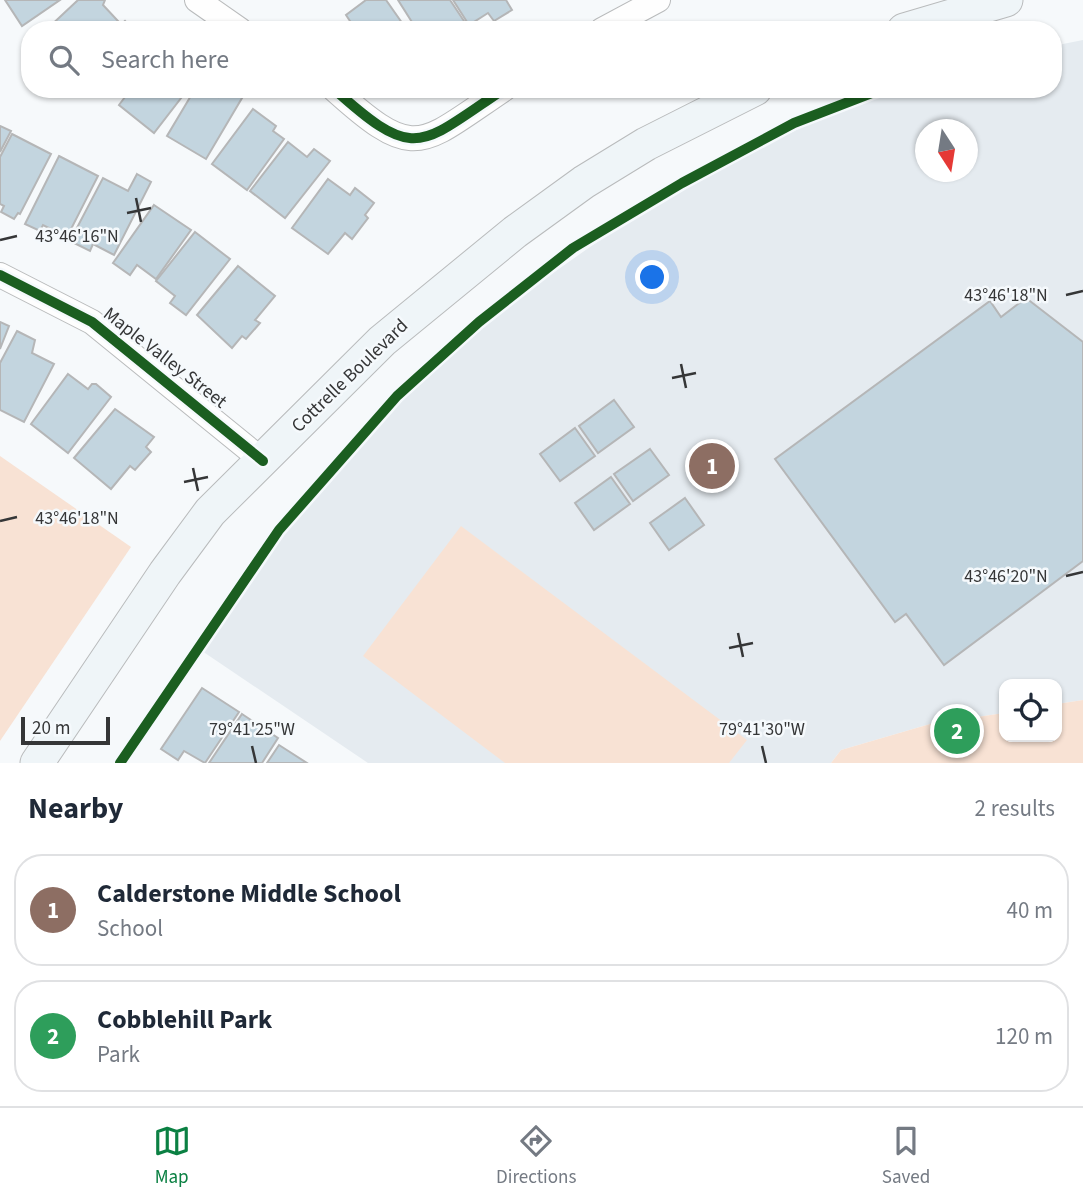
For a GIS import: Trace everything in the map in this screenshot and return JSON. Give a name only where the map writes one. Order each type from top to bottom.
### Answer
[{"type":"main road","points":[[935,21],[1006,0]]},
{"type":"main road","name":"Cottrelle Boulevard","points":[[37,763],[165,573],[210,512],[382,341],[525,224],[584,182],[646,144],[737,98]]},
{"type":"street","points":[[197,0],[227,21]]},
{"type":"street","points":[[619,21],[658,0]]},
{"type":"street","points":[[345,98],[385,132],[418,140],[446,129],[491,98]]},
{"type":"street","name":"Maple Valley Street","points":[[0,275],[92,322],[263,461]]},
{"type":"shaded area","points":[[1083,40],[1083,700],[1062,703],[1062,679],[999,679],[999,714],[930,724],[841,750],[831,763],[368,763],[202,651],[284,532],[399,401],[506,306],[654,202],[816,120],[876,98],[1062,98],[1062,44]]},
{"type":"shaded area","points":[[0,456],[131,547],[0,741]]},
{"type":"shaded area","points":[[461,526],[747,740],[729,763],[505,763],[363,656]]},
{"type":"shaded area","points":[[1083,700],[1083,763],[831,763],[841,750],[930,724],[999,714],[999,742],[1062,742],[1062,703]]},
{"type":"building","points":[[5,0],[60,0],[29,21],[21,21],[21,24]]},
{"type":"building","points":[[78,0],[105,0],[103,5],[118,21],[56,21]]},
{"type":"building","points":[[366,0],[386,0],[401,21],[350,21],[346,15]]},
{"type":"building","points":[[398,0],[450,0],[464,21],[411,21]]},
{"type":"building","points":[[453,0],[506,0],[512,10],[494,21],[488,13],[475,21],[466,21]]},
{"type":"building","points":[[124,98],[181,98],[154,133],[119,105]]},
{"type":"building","points":[[190,98],[242,98],[206,159],[167,136]]},
{"type":"building","points":[[253,109],[276,126],[273,131],[284,139],[247,190],[212,164]]},
{"type":"building","points":[[0,126],[11,131],[0,152]]},
{"type":"building","points":[[12,134],[51,154],[20,214],[14,219],[1,212],[4,206],[0,204],[0,157]]},
{"type":"building","points":[[288,142],[307,157],[314,149],[330,161],[285,218],[250,191]]},
{"type":"building","points":[[59,156],[98,176],[67,237],[43,225],[40,231],[25,224]]},
{"type":"building","points":[[137,174],[151,182],[114,255],[93,244],[90,251],[70,241],[103,178],[128,191]]},
{"type":"building","points":[[328,179],[350,195],[355,188],[374,203],[365,215],[368,218],[352,239],[345,233],[328,254],[292,228]]},
{"type":"building","points":[[154,205],[191,230],[156,279],[137,265],[130,275],[113,263]]},
{"type":"building","points":[[195,232],[230,259],[186,315],[170,303],[175,296],[156,281]]},
{"type":"building","points":[[238,266],[275,296],[255,320],[260,323],[246,339],[242,336],[232,348],[197,315]]},
{"type":"building","points":[[1026,298],[1083,342],[1083,561],[944,665],[906,614],[895,622],[775,459],[990,301],[1001,317]]},
{"type":"building","points":[[0,322],[9,326],[0,349]]},
{"type":"building","points":[[17,331],[35,340],[32,353],[54,364],[24,422],[0,410],[0,363]]},
{"type":"building","points":[[68,374],[88,389],[92,384],[96,384],[111,397],[68,453],[31,424]]},
{"type":"building","points":[[614,400],[634,427],[598,453],[579,426]]},
{"type":"building","points":[[115,409],[154,437],[146,447],[151,452],[135,470],[130,466],[111,489],[74,458]]},
{"type":"building","points":[[575,428],[595,456],[560,481],[540,454]]},
{"type":"building","points":[[650,449],[669,475],[633,501],[614,474]]},
{"type":"building","points":[[611,477],[630,504],[594,530],[575,503]]},
{"type":"building","points":[[685,498],[704,525],[669,550],[650,523]]},
{"type":"building","points":[[202,688],[239,712],[205,763],[184,751],[178,760],[161,749]]},
{"type":"building","points":[[242,714],[278,738],[262,763],[209,763]]},
{"type":"building","points":[[279,745],[307,763],[267,763]]},
{"type":"cycle path","points":[[344,98],[383,128],[401,137],[418,138],[434,134],[490,98]]},
{"type":"cycle path","points":[[120,763],[279,530],[397,396],[479,322],[573,248],[682,183],[794,123],[859,98]]},
{"type":"cycle path","points":[[0,275],[92,322],[263,461]]},
{"type":"place","name":"Calderstone Middle School","points":[[712,466]]},
{"type":"place","name":"Cobblehill Park","points":[[957,731]]}]
